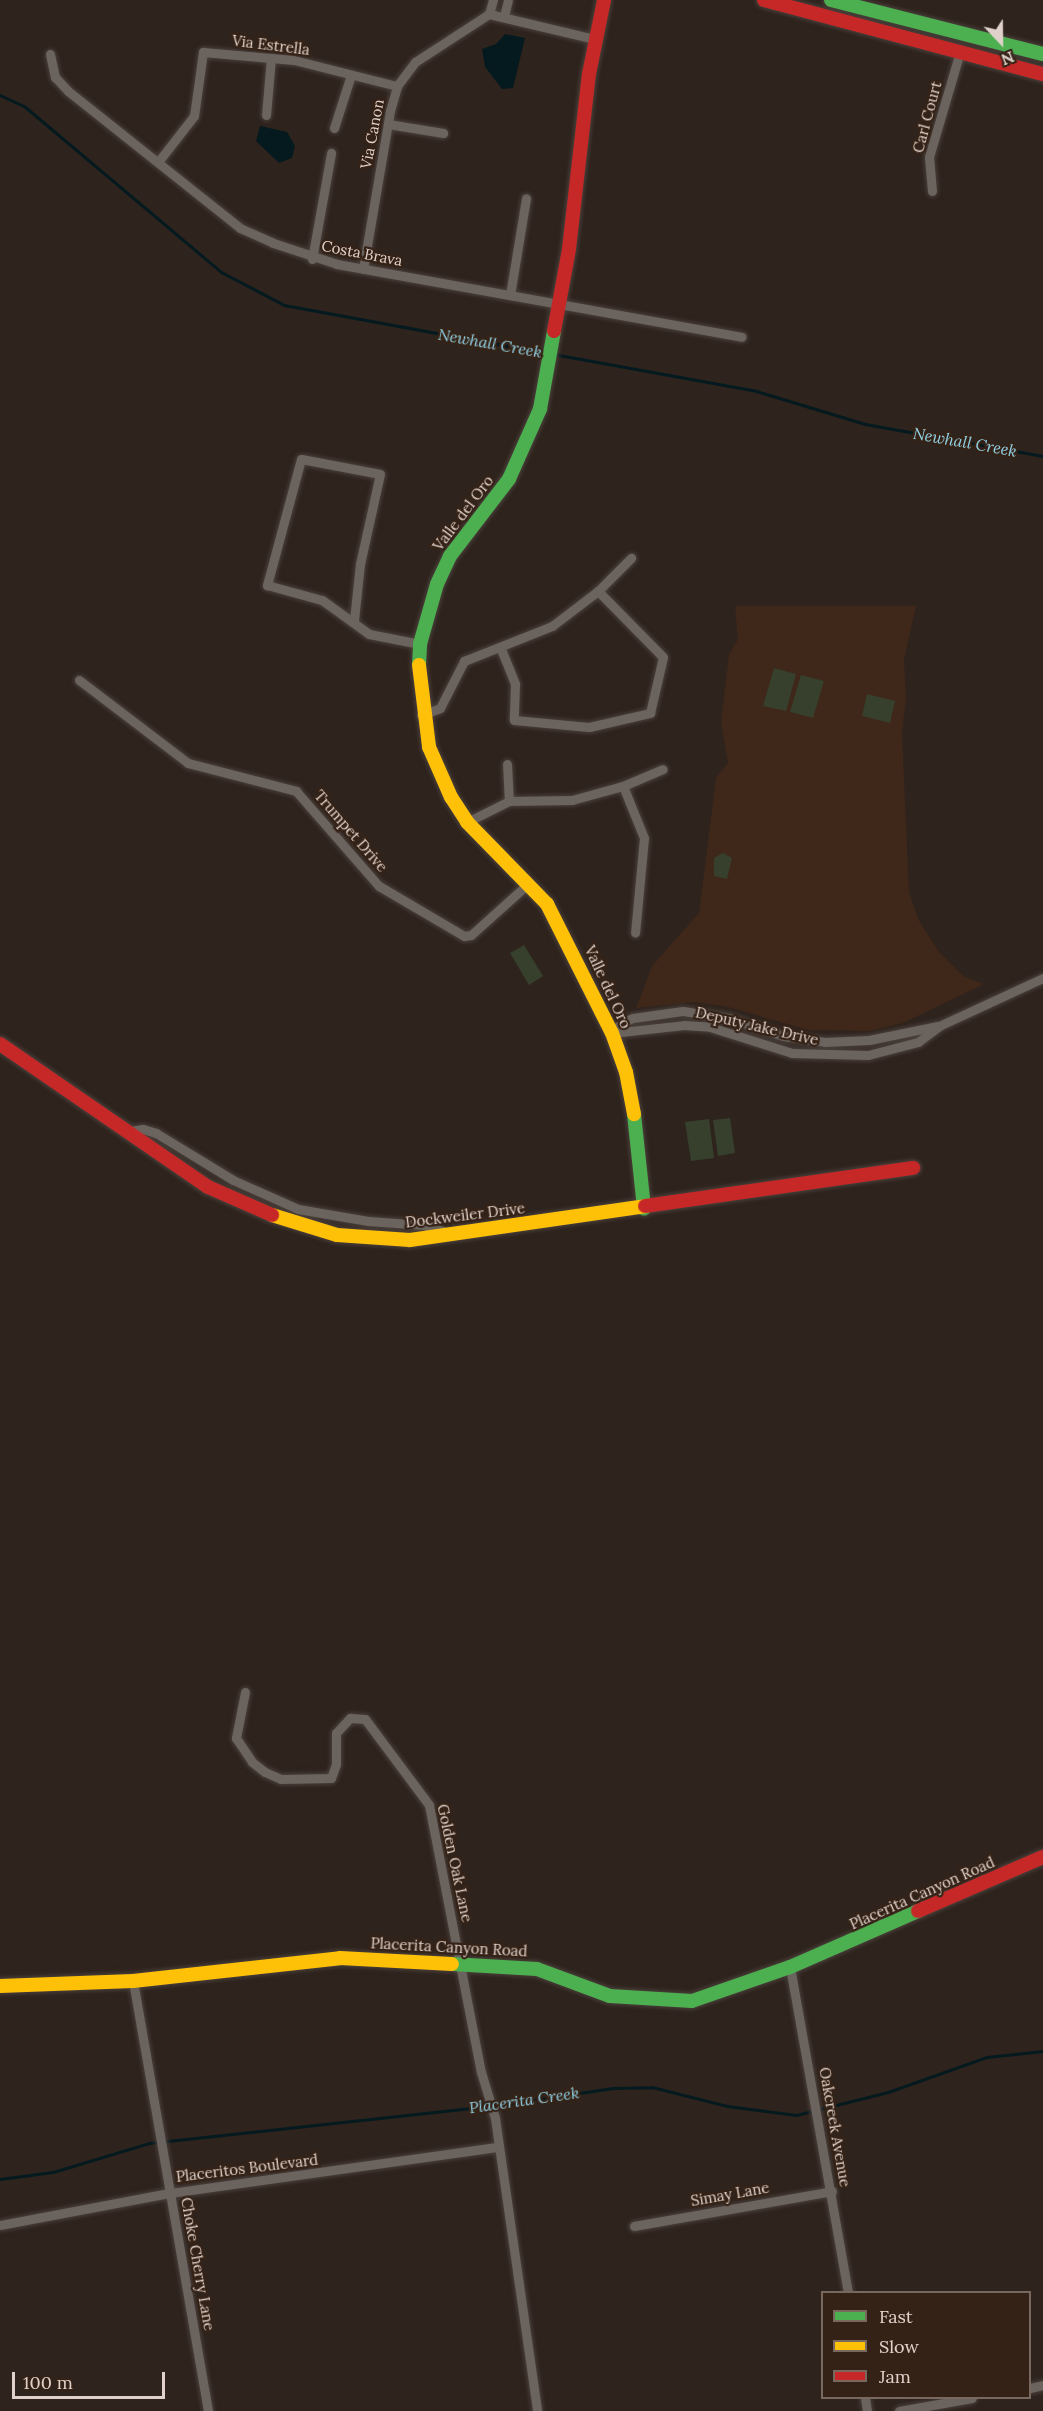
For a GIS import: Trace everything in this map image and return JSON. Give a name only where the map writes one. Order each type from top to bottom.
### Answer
[{"type":"street","points":[[492,0],[489,14],[595,39]]},
{"type":"street","points":[[504,16],[508,0]]},
{"type":"street","name":"Valle del Oro","points":[[604,0],[595,39],[578,194],[560,303],[546,378],[532,434],[519,461],[497,496],[450,556],[428,609],[420,644],[421,716],[436,767],[466,822],[529,883],[562,929],[612,1033],[626,1072],[635,1120],[644,1208]]},
{"type":"street","points":[[764,0],[1043,74]]},
{"type":"street","points":[[831,0],[1043,54]]},
{"type":"street","name":"Via Canon","points":[[363,269],[388,124],[397,86],[429,51],[489,14]]},
{"type":"street","name":"Via Estrella","points":[[158,162],[194,116],[203,52],[271,58],[397,86]]},
{"type":"street","name":"Carl Court","points":[[932,191],[929,158],[960,52]]},
{"type":"street","name":"Costa Brava","points":[[50,54],[55,77],[68,91],[240,228],[312,259],[741,337]]},
{"type":"street","points":[[266,115],[271,58]]},
{"type":"street","points":[[334,129],[351,75]]},
{"type":"street","points":[[388,124],[443,133]]},
{"type":"street","points":[[312,259],[331,153]]},
{"type":"street","points":[[510,295],[526,198]]},
{"type":"street","points":[[354,620],[360,564],[380,474],[301,459],[267,585],[322,600],[354,620],[369,634],[420,644]]},
{"type":"street","points":[[421,716],[440,708],[464,661],[493,648],[501,649],[552,626],[598,591],[631,558]]},
{"type":"street","points":[[501,649],[515,684],[514,720],[589,727],[650,713],[663,657],[598,591]]},
{"type":"street","name":"Trumpet Drive","points":[[79,681],[188,763],[219,774],[275,783],[297,791],[379,886],[464,936],[471,935],[529,883]]},
{"type":"street","points":[[507,764],[509,801]]},
{"type":"street","points":[[466,822],[509,801],[572,800],[623,786],[663,770]]},
{"type":"street","points":[[623,786],[644,838],[635,933]]},
{"type":"street","name":"Deputy Jake Drive","points":[[612,1033],[674,1026],[702,1027],[792,1053],[842,1056],[892,1050],[918,1042],[939,1026],[1043,978]]},
{"type":"street","name":"Deputy Jake Drive","points":[[612,1033],[621,1023],[633,1018],[683,1011],[729,1018],[783,1036],[825,1042],[869,1040],[939,1026]]},
{"type":"street","name":"Dockweiler Drive","points":[[0,1044],[130,1131],[149,1149],[208,1187],[287,1221],[337,1235],[410,1240],[913,1168]]},
{"type":"street","name":"Golden Oak Lane","points":[[245,1692],[237,1738],[252,1762],[281,1779],[331,1778],[336,1764],[336,1733],[350,1718],[365,1719],[376,1730],[429,1806],[442,1856],[443,1887],[463,1964],[498,2147],[537,2411]]},
{"type":"street","name":"Placerita Canyon Road","points":[[0,1986],[133,1981],[340,1958],[537,1969],[610,1996],[692,2001],[790,1967],[1043,1857]]},
{"type":"street","name":"Oakcreek Avenue","points":[[790,1967],[832,2192],[848,2291]]},
{"type":"street","name":"Choke Cherry Lane","points":[[133,1981],[208,2411]]},
{"type":"street","name":"Placeritos Boulevard","points":[[0,2225],[170,2193],[498,2147]]},
{"type":"street","name":"Simay Lane","points":[[634,2226],[832,2192]]},
{"type":"street","points":[[899,2411],[962,2399]]},
{"type":"shaded area","points":[[735,606],[916,606],[904,659],[906,699],[902,732],[909,892],[918,919],[939,952],[963,976],[984,984],[903,1023],[870,1031],[808,1030],[728,1007],[695,1002],[636,1008],[652,966],[699,913],[716,778],[728,763],[721,722],[729,655],[738,639]]},
{"type":"green space","points":[[774,668],[796,674],[786,711],[763,706]]},
{"type":"green space","points":[[801,675],[824,681],[813,718],[790,712]]},
{"type":"green space","points":[[867,694],[895,701],[890,723],[862,716]]},
{"type":"green space","points":[[723,853],[732,858],[727,879],[714,876],[714,858]]},
{"type":"green space","points":[[524,945],[543,976],[529,985],[510,953]]},
{"type":"green space","points":[[730,1118],[735,1153],[718,1156],[713,1120]]},
{"type":"green space","points":[[709,1119],[714,1158],[691,1161],[685,1122]]},
{"type":"water","points":[[505,34],[525,38],[513,88],[502,89],[485,67],[482,49],[496,44]]},
{"type":"water","points":[[260,126],[287,132],[295,146],[292,158],[279,163],[256,141]]},
{"type":"waterway","name":"Newhall Creek","points":[[0,95],[24,106],[221,272],[284,305],[546,353]]},
{"type":"waterway","name":"Newhall Creek","points":[[553,354],[756,391],[865,424],[1043,456]]},
{"type":"waterway","name":"Placerita Creek","points":[[0,2179],[53,2172],[149,2143],[492,2106],[613,2088],[652,2087],[727,2106],[796,2115],[888,2092],[987,2057],[1043,2051]]},
{"type":"traffic: fast","points":[[831,0],[1043,54]]},
{"type":"traffic: fast","points":[[419,665],[420,644],[437,584],[450,556],[509,479],[540,409],[554,331]]},
{"type":"traffic: fast","points":[[634,1114],[644,1208]]},
{"type":"traffic: fast","points":[[452,1964],[537,1969],[610,1996],[692,2001],[790,1967],[918,1911]]},
{"type":"traffic: slow","points":[[419,665],[429,747],[451,797],[467,822],[547,904],[612,1033],[626,1072],[634,1114]]},
{"type":"traffic: slow","points":[[272,1215],[337,1235],[410,1240],[645,1206]]},
{"type":"traffic: slow","points":[[0,1986],[133,1981],[340,1958],[452,1964]]},
{"type":"traffic: jam","points":[[554,331],[569,249],[589,74],[604,0]]},
{"type":"traffic: jam","points":[[764,0],[1043,74]]},
{"type":"traffic: jam","points":[[0,1044],[208,1187],[272,1215]]},
{"type":"traffic: jam","points":[[645,1206],[913,1168]]},
{"type":"traffic: jam","points":[[918,1911],[1043,1857]]}]
